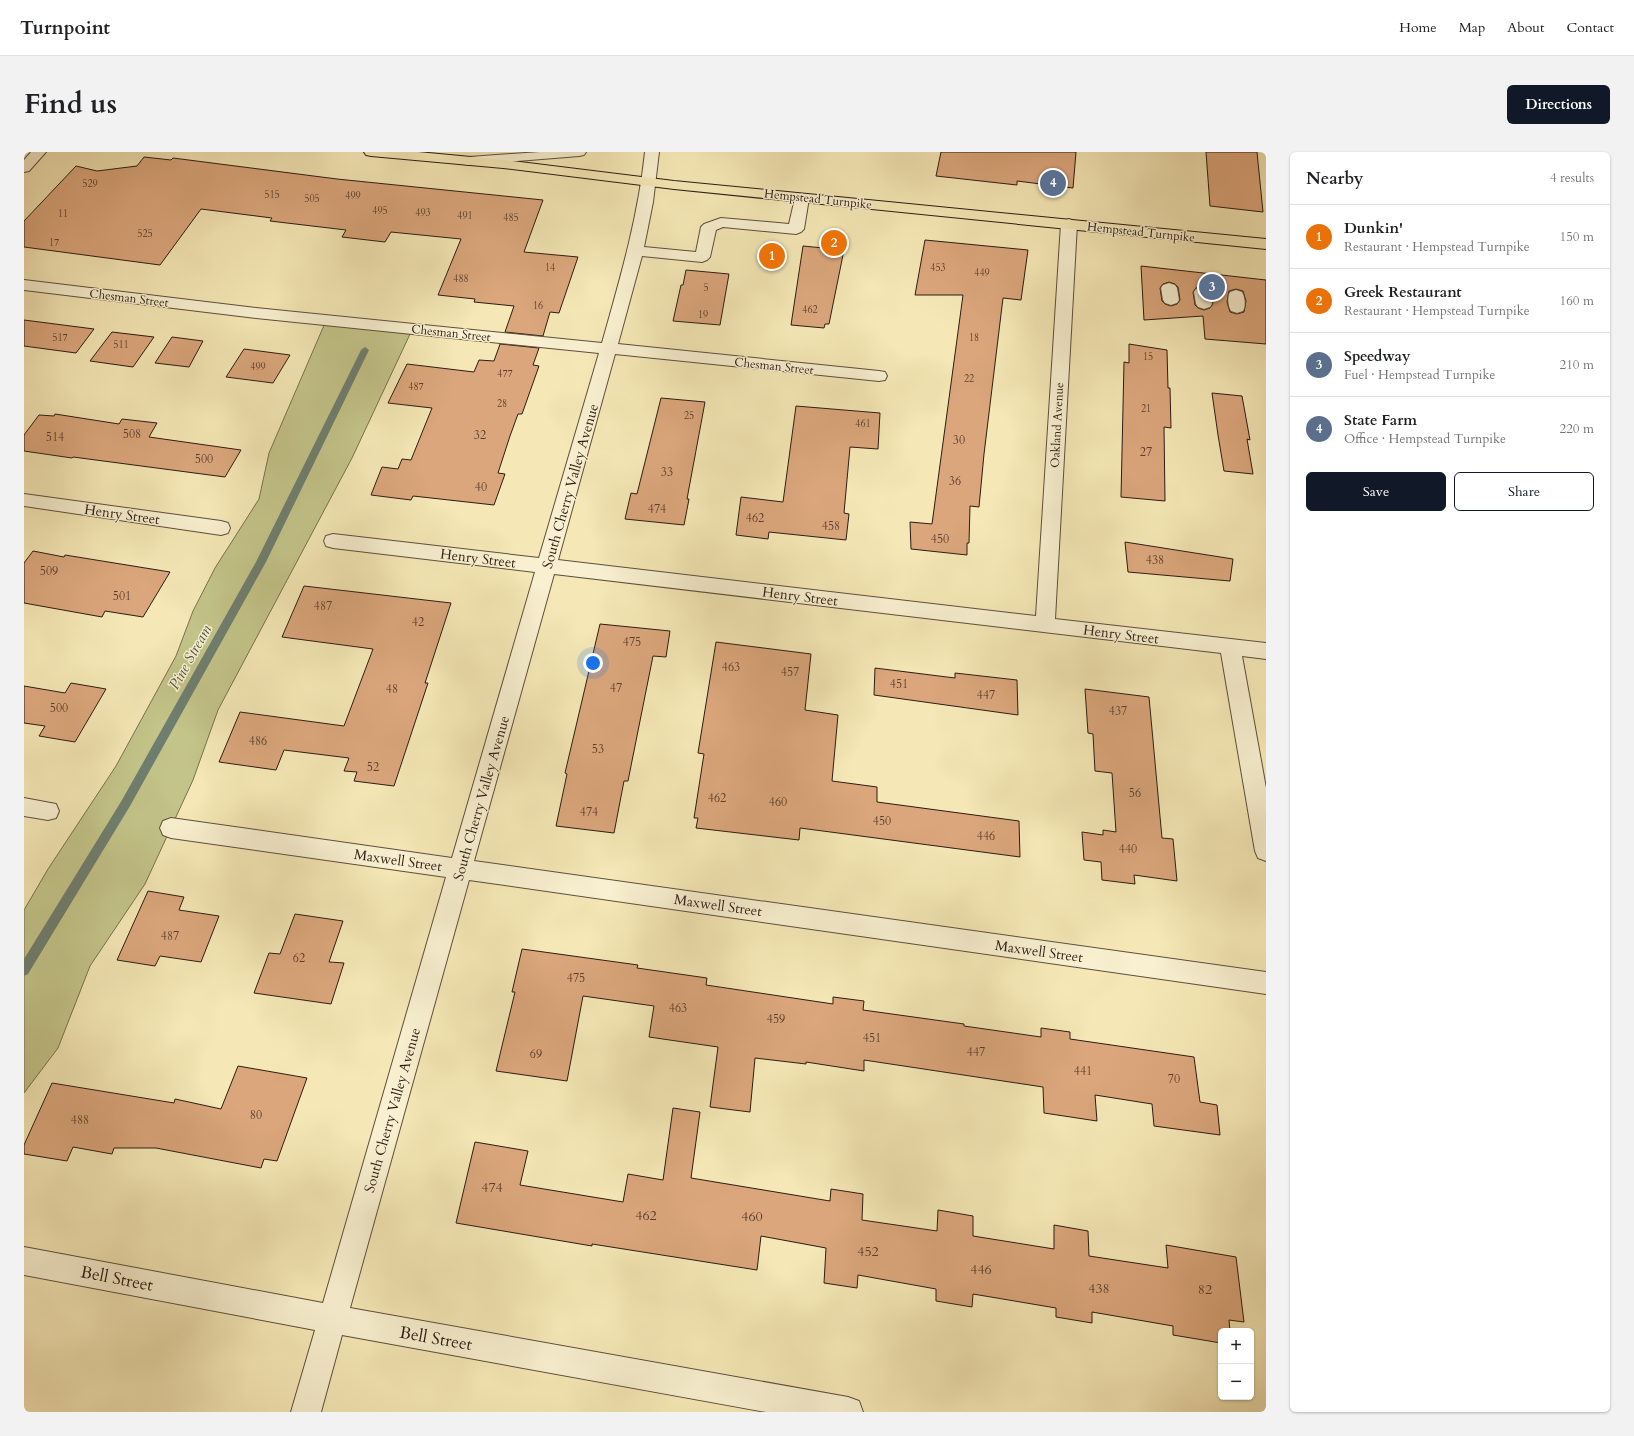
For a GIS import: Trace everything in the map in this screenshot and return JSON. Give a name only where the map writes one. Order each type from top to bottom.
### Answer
[{"type":"main road","name":"Hempstead Turnpike","points":[[371,152],[469,161],[802,198],[1266,244]]},
{"type":"street","points":[[24,168],[39,152]]},
{"type":"street","points":[[469,161],[579,152]]},
{"type":"street","name":"South Cherry Valley Avenue","points":[[306,1412],[547,566],[635,251],[650,182],[652,152]]},
{"type":"street","points":[[635,251],[702,257],[709,227],[721,222],[796,230],[802,198]]},
{"type":"street","name":"Oakland Avenue","points":[[1045,625],[1069,224]]},
{"type":"street","name":"Chesman Street","points":[[24,285],[256,313],[879,376]]},
{"type":"street","name":"Henry Street","points":[[24,500],[221,528]]},
{"type":"street","name":"Henry Street","points":[[333,541],[1266,651]]},
{"type":"street","points":[[1230,647],[1266,851]]},
{"type":"street","points":[[24,807],[48,811]]},
{"type":"street","name":"Maxwell Street","points":[[171,828],[1266,983]]},
{"type":"street","name":"Bell Street","points":[[24,1261],[333,1319],[848,1412]]},
{"type":"green space","points":[[325,323],[411,332],[352,458],[218,710],[193,780],[145,884],[90,966],[58,1048],[24,1093],[24,910],[48,869],[116,766],[176,656],[193,611],[215,568],[259,499],[269,453]]},
{"type":"building","points":[[941,152],[1076,152],[1073,188],[1017,181],[1017,185],[936,176]]},
{"type":"building","points":[[1206,152],[1257,152],[1263,212],[1210,206]]},
{"type":"building","points":[[144,157],[171,160],[173,158],[337,179],[543,200],[524,252],[578,257],[559,313],[550,312],[543,336],[505,332],[514,306],[474,302],[475,299],[438,295],[461,239],[391,232],[385,242],[342,237],[346,230],[270,221],[272,218],[201,209],[160,265],[24,247],[24,221],[76,166],[97,171],[137,166]]},
{"type":"building","points":[[925,240],[1028,250],[1021,300],[1003,298],[979,507],[970,506],[969,543],[967,543],[967,555],[911,549],[910,522],[932,524],[963,295],[915,295]]},
{"type":"building","points":[[803,246],[844,250],[829,324],[825,324],[824,328],[791,325]]},
{"type":"building","points":[[1141,266],[1266,280],[1266,344],[1205,339],[1203,316],[1144,320]],"holes":[[[1169,282],[1178,287],[1180,300],[1177,304],[1171,306],[1162,301],[1160,288],[1163,284]],[[1202,286],[1211,291],[1213,304],[1210,308],[1204,310],[1195,305],[1193,292],[1196,288]],[[1236,289],[1243,291],[1246,301],[1244,312],[1237,314],[1230,312],[1227,302],[1229,291]]]},
{"type":"building","points":[[686,270],[729,274],[720,325],[673,321]]},
{"type":"building","points":[[24,320],[94,329],[76,353],[24,346]]},
{"type":"building","points":[[112,332],[154,337],[133,367],[90,361]]},
{"type":"building","points":[[172,337],[203,341],[189,367],[155,363]]},
{"type":"building","points":[[500,344],[539,348],[533,365],[539,366],[522,414],[518,414],[498,473],[505,474],[494,505],[413,496],[411,500],[371,495],[382,467],[398,469],[402,459],[411,460],[432,408],[388,403],[407,364],[474,372],[479,360],[494,361]]},
{"type":"building","points":[[1129,344],[1167,350],[1171,428],[1164,427],[1165,501],[1121,497],[1124,362],[1129,363]]},
{"type":"building","points":[[244,349],[290,355],[273,383],[226,377]]},
{"type":"building","points":[[1212,393],[1242,396],[1250,440],[1247,439],[1253,474],[1224,471]]},
{"type":"building","points":[[661,398],[705,402],[687,499],[689,499],[684,525],[625,519],[631,493],[637,494]]},
{"type":"building","points":[[796,406],[880,413],[878,449],[850,447],[844,513],[849,514],[846,540],[769,532],[768,539],[736,535],[741,497],[783,502]]},
{"type":"building","points":[[55,414],[119,424],[122,419],[157,423],[149,437],[241,450],[225,477],[24,451],[24,435],[39,415],[54,416]]},
{"type":"building","points":[[1125,542],[1233,559],[1230,581],[1128,572]]},
{"type":"building","points":[[33,551],[64,557],[65,555],[170,572],[143,617],[105,611],[102,617],[24,603],[24,563]]},
{"type":"building","points":[[304,586],[451,603],[425,683],[428,683],[394,786],[354,781],[357,772],[344,771],[349,758],[284,750],[276,770],[219,762],[240,712],[344,726],[373,649],[282,637]]},
{"type":"building","points":[[600,624],[670,631],[666,657],[653,656],[628,781],[624,781],[614,833],[556,826],[567,774],[565,773]]},
{"type":"building","points":[[716,642],[811,654],[805,710],[838,715],[832,781],[877,787],[877,802],[1019,821],[1020,857],[800,828],[799,840],[696,828],[698,818],[694,818],[704,754],[698,753]]},
{"type":"building","points":[[875,668],[955,678],[955,673],[1017,680],[1018,715],[874,695]]},
{"type":"building","points":[[71,683],[106,689],[75,742],[39,736],[45,726],[24,723],[24,686],[65,693]]},
{"type":"building","points":[[1085,689],[1149,697],[1162,838],[1173,839],[1177,881],[1134,875],[1135,884],[1102,880],[1101,862],[1084,860],[1082,832],[1103,835],[1103,830],[1116,832],[1112,773],[1095,771],[1093,734],[1088,733]]},
{"type":"building","points":[[148,891],[184,897],[179,910],[219,916],[201,962],[160,956],[155,966],[117,960]]},
{"type":"building","points":[[295,914],[343,921],[329,962],[344,963],[331,1004],[254,993],[269,953],[280,954]]},
{"type":"building","points":[[522,949],[638,965],[637,968],[707,978],[706,985],[833,1004],[833,997],[864,1001],[863,1010],[964,1024],[964,1026],[1041,1037],[1041,1028],[1070,1032],[1070,1039],[1194,1057],[1200,1102],[1217,1105],[1220,1135],[1154,1126],[1152,1104],[1095,1095],[1097,1121],[1044,1113],[1043,1087],[864,1060],[864,1071],[806,1062],[806,1064],[755,1058],[750,1112],[710,1107],[718,1047],[649,1037],[654,1006],[583,996],[567,1081],[496,1071],[515,992],[512,992]]},
{"type":"building","points":[[238,1066],[307,1078],[277,1161],[264,1159],[261,1168],[156,1148],[114,1148],[112,1154],[73,1147],[67,1161],[24,1154],[24,1145],[52,1083],[174,1103],[175,1099],[221,1109]]},
{"type":"building","points":[[673,1108],[700,1112],[691,1178],[830,1201],[831,1189],[863,1194],[862,1220],[937,1231],[938,1210],[973,1216],[973,1236],[1054,1249],[1054,1225],[1088,1231],[1089,1256],[1168,1268],[1166,1245],[1236,1257],[1244,1322],[1229,1320],[1230,1328],[1218,1328],[1218,1342],[1173,1335],[1173,1326],[1092,1312],[1092,1323],[1056,1317],[1056,1308],[973,1294],[972,1307],[936,1301],[936,1289],[858,1275],[857,1288],[824,1283],[826,1248],[761,1236],[757,1270],[592,1244],[592,1246],[456,1223],[475,1142],[528,1151],[520,1185],[623,1202],[628,1174],[663,1180]]},
{"type":"waterway","name":"Pine Stream","points":[[24,970],[126,803],[261,562],[365,350]]},
{"type":"place","name":"State Farm","points":[[1053,183]]},
{"type":"place","name":"Greek Restaurant","points":[[834,243]]},
{"type":"place","name":"Dunkin'","points":[[772,256]]},
{"type":"place","name":"Speedway","points":[[1212,287]]}]
